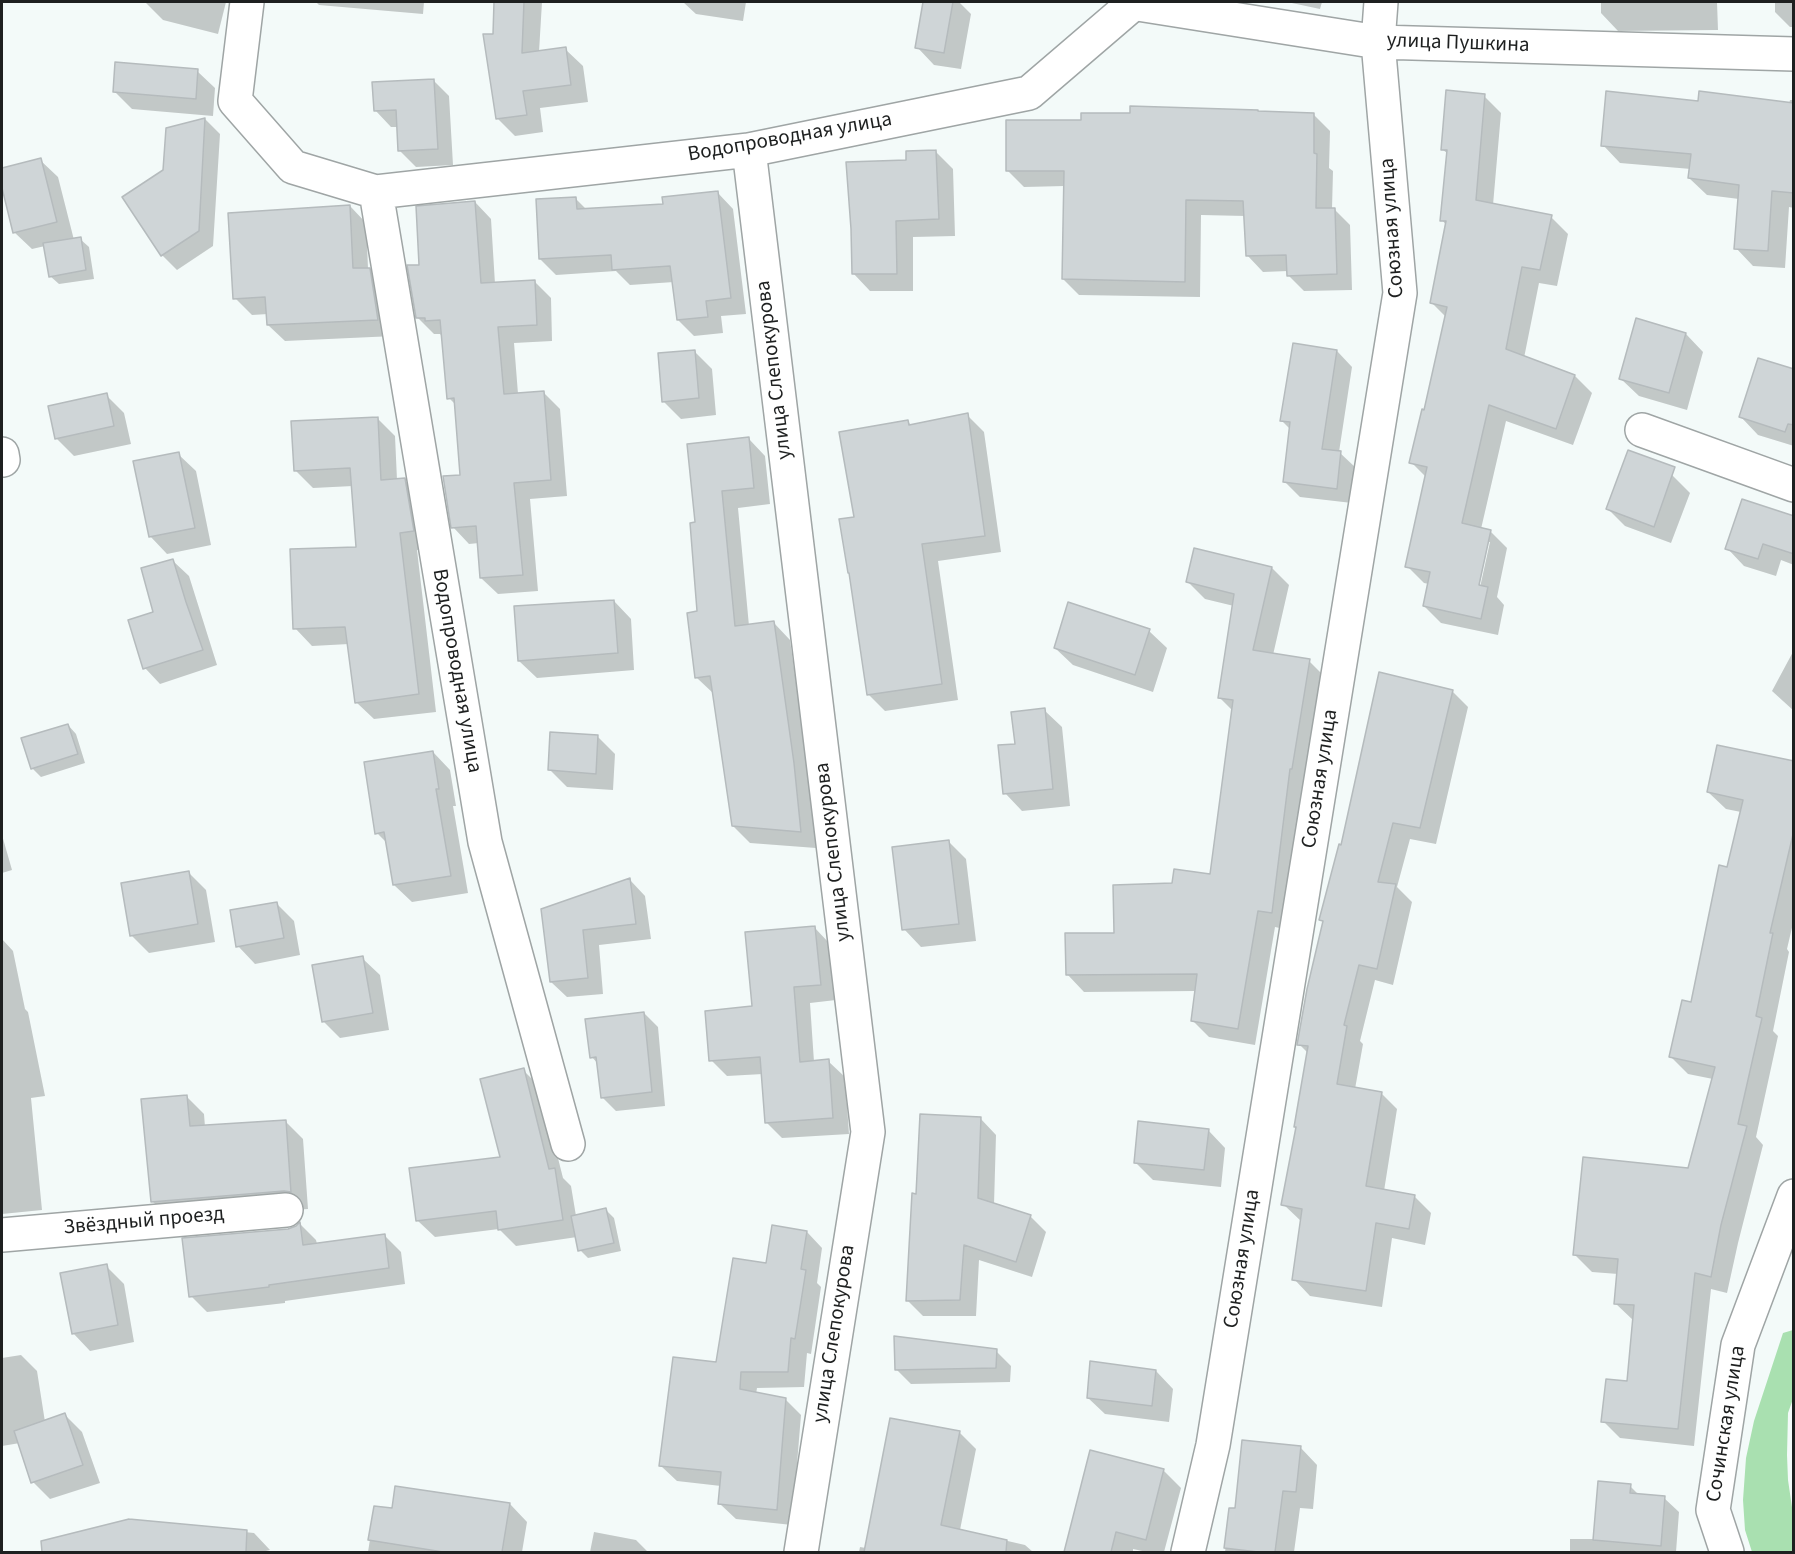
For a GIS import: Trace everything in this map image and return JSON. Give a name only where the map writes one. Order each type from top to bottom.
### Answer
[{"type":"street","name":"Водопроводная улица","points":[[247,2],[235,101],[293,167],[376,192],[749,150],[1029,93],[1129,2]]},
{"type":"street","name":"улица Пушкина","points":[[1129,2],[1378,42],[1794,54]]},
{"type":"street","name":"Союзная улица","points":[[1188,1552],[1213,1445],[1400,293],[1378,42],[1381,2]]},
{"type":"street","name":"улица Слепокурова","points":[[749,150],[868,1132],[801,1552]]},
{"type":"street","name":"Водопроводная улица","points":[[376,192],[485,842],[568,1144]]},
{"type":"street","points":[[1642,430],[1794,484]]},
{"type":"street","name":"Сочинская улица","points":[[1727,1552],[1713,1510],[1738,1345],[1794,1196]]},
{"type":"street","name":"Звёздный проезд","points":[[2,1235],[286,1210]]},
{"type":"green space","points":[[1793,1330],[1794,1396],[1788,1413],[1787,1455],[1793,1514],[1793,1552],[1752,1552],[1745,1530],[1743,1500],[1746,1458],[1754,1421],[1783,1333]]},
{"type":"building","points":[[494,2],[524,2],[522,53],[566,47],[571,85],[523,91],[527,115],[496,119],[483,34],[493,34]]},
{"type":"building","points":[[923,2],[953,2],[944,53],[915,48]]},
{"type":"building","points":[[115,62],[198,69],[196,99],[113,92]]},
{"type":"building","points":[[434,79],[438,149],[398,151],[396,110],[374,111],[372,82]]},
{"type":"building","points":[[1446,90],[1485,94],[1476,200],[1552,215],[1540,270],[1522,267],[1506,349],[1575,375],[1556,429],[1489,405],[1462,523],[1491,530],[1479,585],[1488,587],[1481,619],[1423,606],[1430,572],[1405,567],[1427,467],[1409,463],[1422,409],[1424,410],[1447,307],[1430,303],[1446,221],[1440,221],[1447,150],[1441,150]]},
{"type":"building","points":[[1606,91],[1698,101],[1699,91],[1794,103],[1794,193],[1772,191],[1768,251],[1734,249],[1739,185],[1688,178],[1691,154],[1601,146]]},
{"type":"building","points":[[1130,106],[1314,113],[1314,153],[1317,154],[1316,208],[1335,208],[1337,274],[1287,276],[1286,255],[1246,256],[1243,201],[1186,200],[1185,282],[1062,279],[1064,171],[1006,171],[1006,120],[1081,120],[1081,113],[1130,113]]},
{"type":"building","points":[[205,118],[199,231],[161,256],[122,197],[163,170],[166,128]]},
{"type":"building","points":[[936,150],[939,219],[896,221],[897,274],[852,274],[846,162],[906,160],[906,151]]},
{"type":"building","points":[[41,158],[57,222],[13,233],[2,188],[2,168]]},
{"type":"building","points":[[718,191],[731,298],[706,301],[708,317],[677,320],[670,266],[612,270],[611,255],[539,259],[536,199],[576,197],[577,209],[663,204],[662,197]]},
{"type":"building","points":[[475,201],[481,283],[535,280],[537,325],[498,327],[504,394],[544,391],[551,480],[514,483],[523,575],[480,578],[476,526],[451,528],[443,476],[460,475],[454,398],[447,399],[440,320],[425,321],[425,318],[416,318],[407,265],[419,265],[416,206]]},
{"type":"building","points":[[350,205],[353,268],[370,268],[378,320],[267,325],[265,297],[233,299],[228,213]]},
{"type":"building","points":[[81,237],[86,270],[49,277],[43,243]]},
{"type":"building","points":[[1636,318],[1686,333],[1669,393],[1619,379]]},
{"type":"building","points":[[1293,343],[1337,350],[1322,449],[1341,451],[1337,489],[1283,482],[1290,422],[1280,421]]},
{"type":"building","points":[[695,350],[699,398],[662,402],[658,353]]},
{"type":"building","points":[[1758,358],[1794,369],[1794,425],[1788,424],[1785,432],[1739,417]]},
{"type":"building","points":[[107,393],[114,426],[55,439],[48,406]]},
{"type":"building","points":[[968,413],[985,536],[922,544],[942,684],[867,695],[839,519],[854,517],[839,432],[908,420],[909,425]]},
{"type":"building","points":[[378,417],[381,480],[405,478],[414,531],[400,533],[419,694],[355,703],[345,627],[293,629],[290,549],[356,547],[350,468],[294,471],[291,421]]},
{"type":"building","points":[[749,437],[754,488],[722,491],[735,626],[774,621],[794,763],[801,832],[732,826],[710,676],[695,678],[687,613],[697,611],[690,523],[695,522],[687,444]]},
{"type":"building","points":[[1628,450],[1675,467],[1654,527],[1606,509]]},
{"type":"building","points":[[179,452],[195,528],[149,537],[133,461]]},
{"type":"building","points":[[1742,499],[1794,516],[1794,554],[1763,544],[1758,559],[1725,549]]},
{"type":"building","points":[[1194,548],[1272,567],[1253,650],[1310,659],[1292,769],[1290,769],[1272,913],[1258,911],[1238,1029],[1191,1021],[1197,974],[1066,975],[1065,933],[1114,933],[1113,885],[1172,883],[1174,869],[1210,874],[1233,700],[1218,698],[1234,594],[1186,582]]},
{"type":"building","points":[[173,559],[203,650],[143,669],[128,620],[153,612],[141,568]]},
{"type":"building","points":[[614,600],[618,653],[518,661],[514,606]]},
{"type":"building","points":[[1068,602],[1150,629],[1135,675],[1054,648]]},
{"type":"building","points":[[1379,672],[1453,690],[1420,828],[1393,823],[1378,882],[1396,884],[1377,969],[1359,965],[1344,1025],[1347,1026],[1337,1084],[1382,1092],[1366,1186],[1415,1195],[1409,1229],[1376,1223],[1366,1291],[1292,1280],[1302,1209],[1281,1205],[1308,1046],[1297,1045],[1323,921],[1319,920],[1339,844],[1341,845]]},
{"type":"building","points":[[1045,708],[1053,789],[1003,794],[998,745],[1015,744],[1011,712]]},
{"type":"building","points":[[68,724],[78,754],[31,769],[21,738]]},
{"type":"building","points":[[550,732],[598,735],[596,774],[548,770]]},
{"type":"building","points":[[1717,745],[1794,761],[1794,830],[1770,933],[1773,933],[1756,1016],[1762,1018],[1738,1124],[1747,1126],[1721,1225],[1711,1277],[1695,1273],[1678,1429],[1601,1422],[1606,1379],[1627,1381],[1634,1305],[1614,1304],[1618,1259],[1573,1255],[1583,1157],[1688,1168],[1715,1067],[1669,1057],[1682,1000],[1691,1002],[1719,865],[1727,867],[1743,800],[1707,792]]},
{"type":"building","points":[[433,751],[439,789],[436,789],[451,876],[393,885],[384,832],[375,834],[364,762]]},
{"type":"building","points":[[949,840],[959,924],[902,930],[892,847]]},
{"type":"building","points":[[189,871],[198,924],[130,936],[121,883]]},
{"type":"building","points":[[630,878],[636,924],[583,930],[588,978],[550,982],[541,909]]},
{"type":"building","points":[[277,902],[284,938],[236,947],[230,910]]},
{"type":"building","points":[[815,926],[821,985],[794,987],[800,1062],[829,1059],[833,1118],[765,1123],[760,1057],[709,1061],[705,1011],[752,1006],[745,932]]},
{"type":"building","points":[[363,956],[373,1013],[322,1022],[312,965]]},
{"type":"building","points":[[644,1012],[652,1092],[601,1098],[596,1057],[590,1058],[585,1019]]},
{"type":"building","points":[[524,1068],[549,1169],[555,1168],[563,1220],[498,1230],[496,1211],[416,1221],[409,1168],[500,1157],[480,1079]]},
{"type":"building","points":[[187,1095],[190,1126],[286,1120],[291,1192],[151,1202],[141,1099]]},
{"type":"building","points":[[920,1114],[981,1117],[978,1198],[1031,1215],[1016,1262],[964,1245],[960,1300],[906,1301],[912,1193],[916,1194]]},
{"type":"building","points":[[1138,1121],[1209,1129],[1204,1170],[1134,1163]]},
{"type":"building","points":[[606,1208],[614,1243],[578,1251],[571,1216]]},
{"type":"building","points":[[300,1222],[303,1245],[385,1234],[389,1268],[189,1297],[182,1238],[288,1229]]},
{"type":"building","points":[[772,1225],[807,1231],[801,1269],[806,1270],[795,1339],[791,1338],[788,1372],[741,1372],[740,1389],[786,1398],[777,1510],[718,1504],[721,1472],[659,1466],[673,1357],[716,1362],[733,1258],[766,1263]]},
{"type":"building","points":[[107,1264],[118,1325],[72,1334],[60,1273]]},
{"type":"building","points":[[894,1336],[997,1349],[996,1368],[895,1370]]},
{"type":"building","points":[[1090,1361],[1156,1370],[1152,1406],[1087,1398]]},
{"type":"building","points":[[65,1413],[83,1465],[31,1483],[14,1431]]},
{"type":"building","points":[[890,1418],[960,1431],[941,1525],[1007,1540],[1006,1552],[864,1552]]},
{"type":"building","points":[[1242,1440],[1301,1446],[1296,1492],[1283,1491],[1275,1552],[1224,1548],[1229,1508],[1235,1508]]},
{"type":"building","points":[[1090,1450],[1164,1469],[1146,1540],[1116,1532],[1111,1552],[1064,1552]]},
{"type":"building","points":[[1598,1481],[1631,1484],[1630,1493],[1665,1496],[1661,1546],[1593,1540]]},
{"type":"building","points":[[395,1486],[510,1503],[502,1552],[443,1552],[368,1540],[374,1506],[392,1508]]},
{"type":"building","points":[[129,1519],[247,1530],[246,1552],[42,1552],[41,1541]]}]
